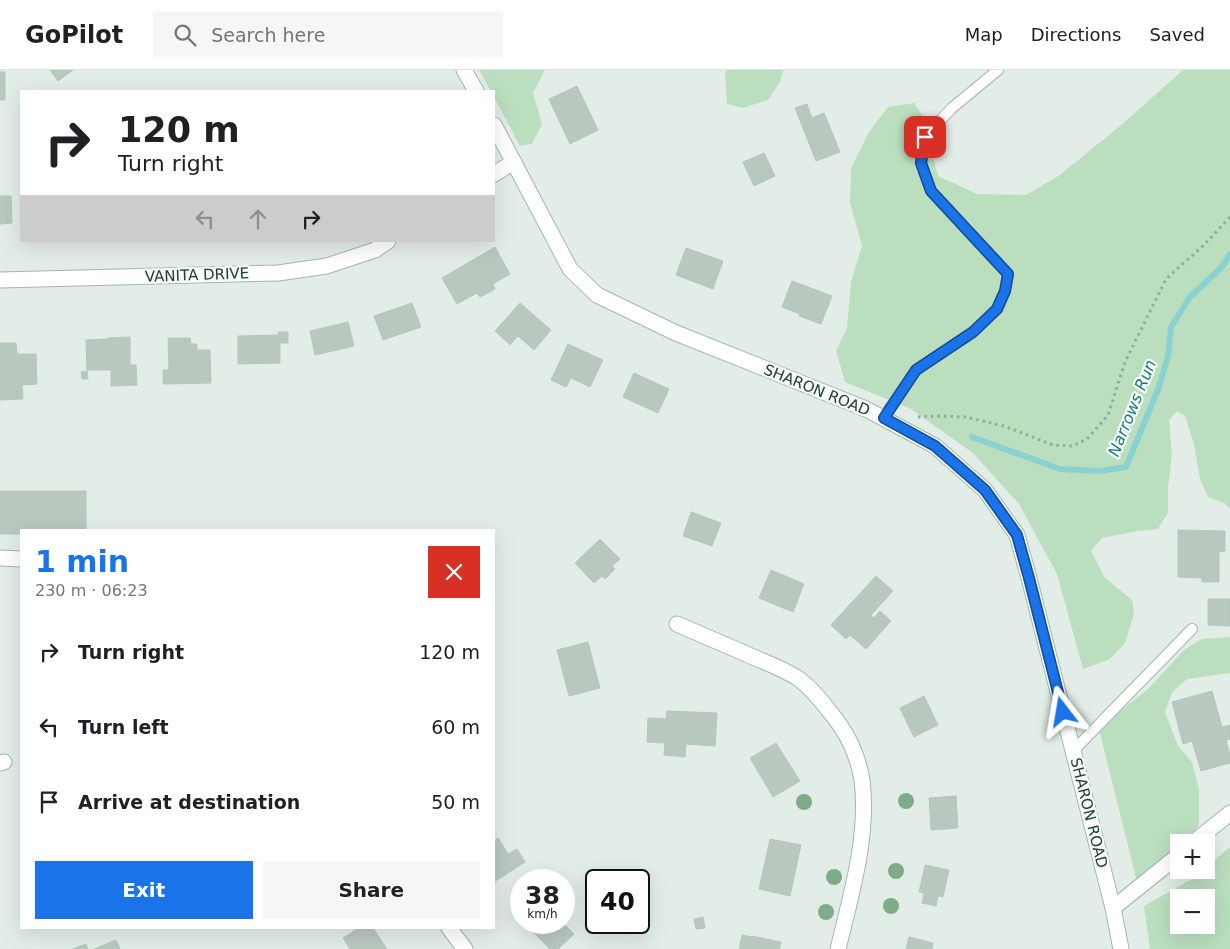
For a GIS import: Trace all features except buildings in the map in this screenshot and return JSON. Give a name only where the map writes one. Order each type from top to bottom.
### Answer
[{"type":"street","points":[[464,70],[475,90]]},
{"type":"street","name":"SHARON ROAD","points":[[495,127],[570,269],[597,295],[676,333],[866,409],[884,418],[935,446],[985,490],[1017,535],[1113,908],[1121,949]]},
{"type":"street","points":[[495,173],[514,162]]},
{"type":"street","name":"VANITA DRIVE","points":[[0,280],[278,273],[327,266],[375,250],[387,242]]},
{"type":"street","points":[[0,558],[20,558]]},
{"type":"street","points":[[677,624],[798,678],[814,691],[849,739],[861,778],[863,800],[861,845],[858,866],[838,949]]},
{"type":"street","points":[[1204,834],[1230,813]]},
{"type":"street","points":[[1113,908],[1170,862]]},
{"type":"street","points":[[450,929],[465,949]]},
{"type":"lane","points":[[884,418],[916,370],[973,332],[997,309],[1005,291],[1008,274],[931,191],[921,163],[925,137],[952,108],[998,70]]},
{"type":"lane","points":[[1073,751],[1192,629]]},
{"type":"path","points":[[884,418],[966,417],[1004,426],[1053,445],[1072,446],[1087,439],[1108,415],[1125,362],[1166,279],[1204,245],[1230,217]]},
{"type":"green space","points":[[479,70],[545,70],[533,93],[542,124],[532,144],[520,146],[495,99],[495,90],[490,90]]},
{"type":"green space","points":[[727,70],[783,70],[780,82],[768,100],[743,108],[727,104],[725,74]]},
{"type":"green space","points":[[1183,70],[1230,70],[1230,509],[1224,503],[1208,497],[1200,479],[1194,444],[1185,416],[1177,411],[1169,420],[1172,455],[1168,488],[1168,513],[1158,529],[1102,538],[1091,551],[1105,578],[1132,600],[1134,614],[1125,643],[1110,659],[1083,669],[1057,574],[1019,504],[973,453],[911,409],[845,382],[836,351],[847,328],[851,282],[862,246],[850,203],[851,168],[869,132],[888,107],[914,103],[922,115],[938,176],[977,194],[1026,195],[1060,175],[1127,120]]},
{"type":"green space","points":[[1230,637],[1230,673],[1187,679],[1172,692],[1165,712],[1178,746],[1192,762],[1199,789],[1199,824],[1193,834],[1170,834],[1170,854],[1137,882],[1099,729],[1149,688],[1185,649],[1202,639]]},
{"type":"green space","points":[[1230,847],[1230,949],[1150,949],[1144,906],[1170,891],[1170,934],[1215,934],[1215,889],[1174,889],[1192,879],[1215,879],[1215,860]]},
{"type":"waterway","name":"Narrows Run","points":[[972,437],[1060,469],[1100,471],[1126,467],[1159,387],[1168,356],[1171,327],[1190,297],[1222,267],[1230,254]]},
{"type":"route","points":[[925,137],[921,163],[931,191],[1008,274],[1005,291],[997,309],[973,332],[916,370],[884,418],[935,446],[985,490],[1017,535],[1063,712]]}]
